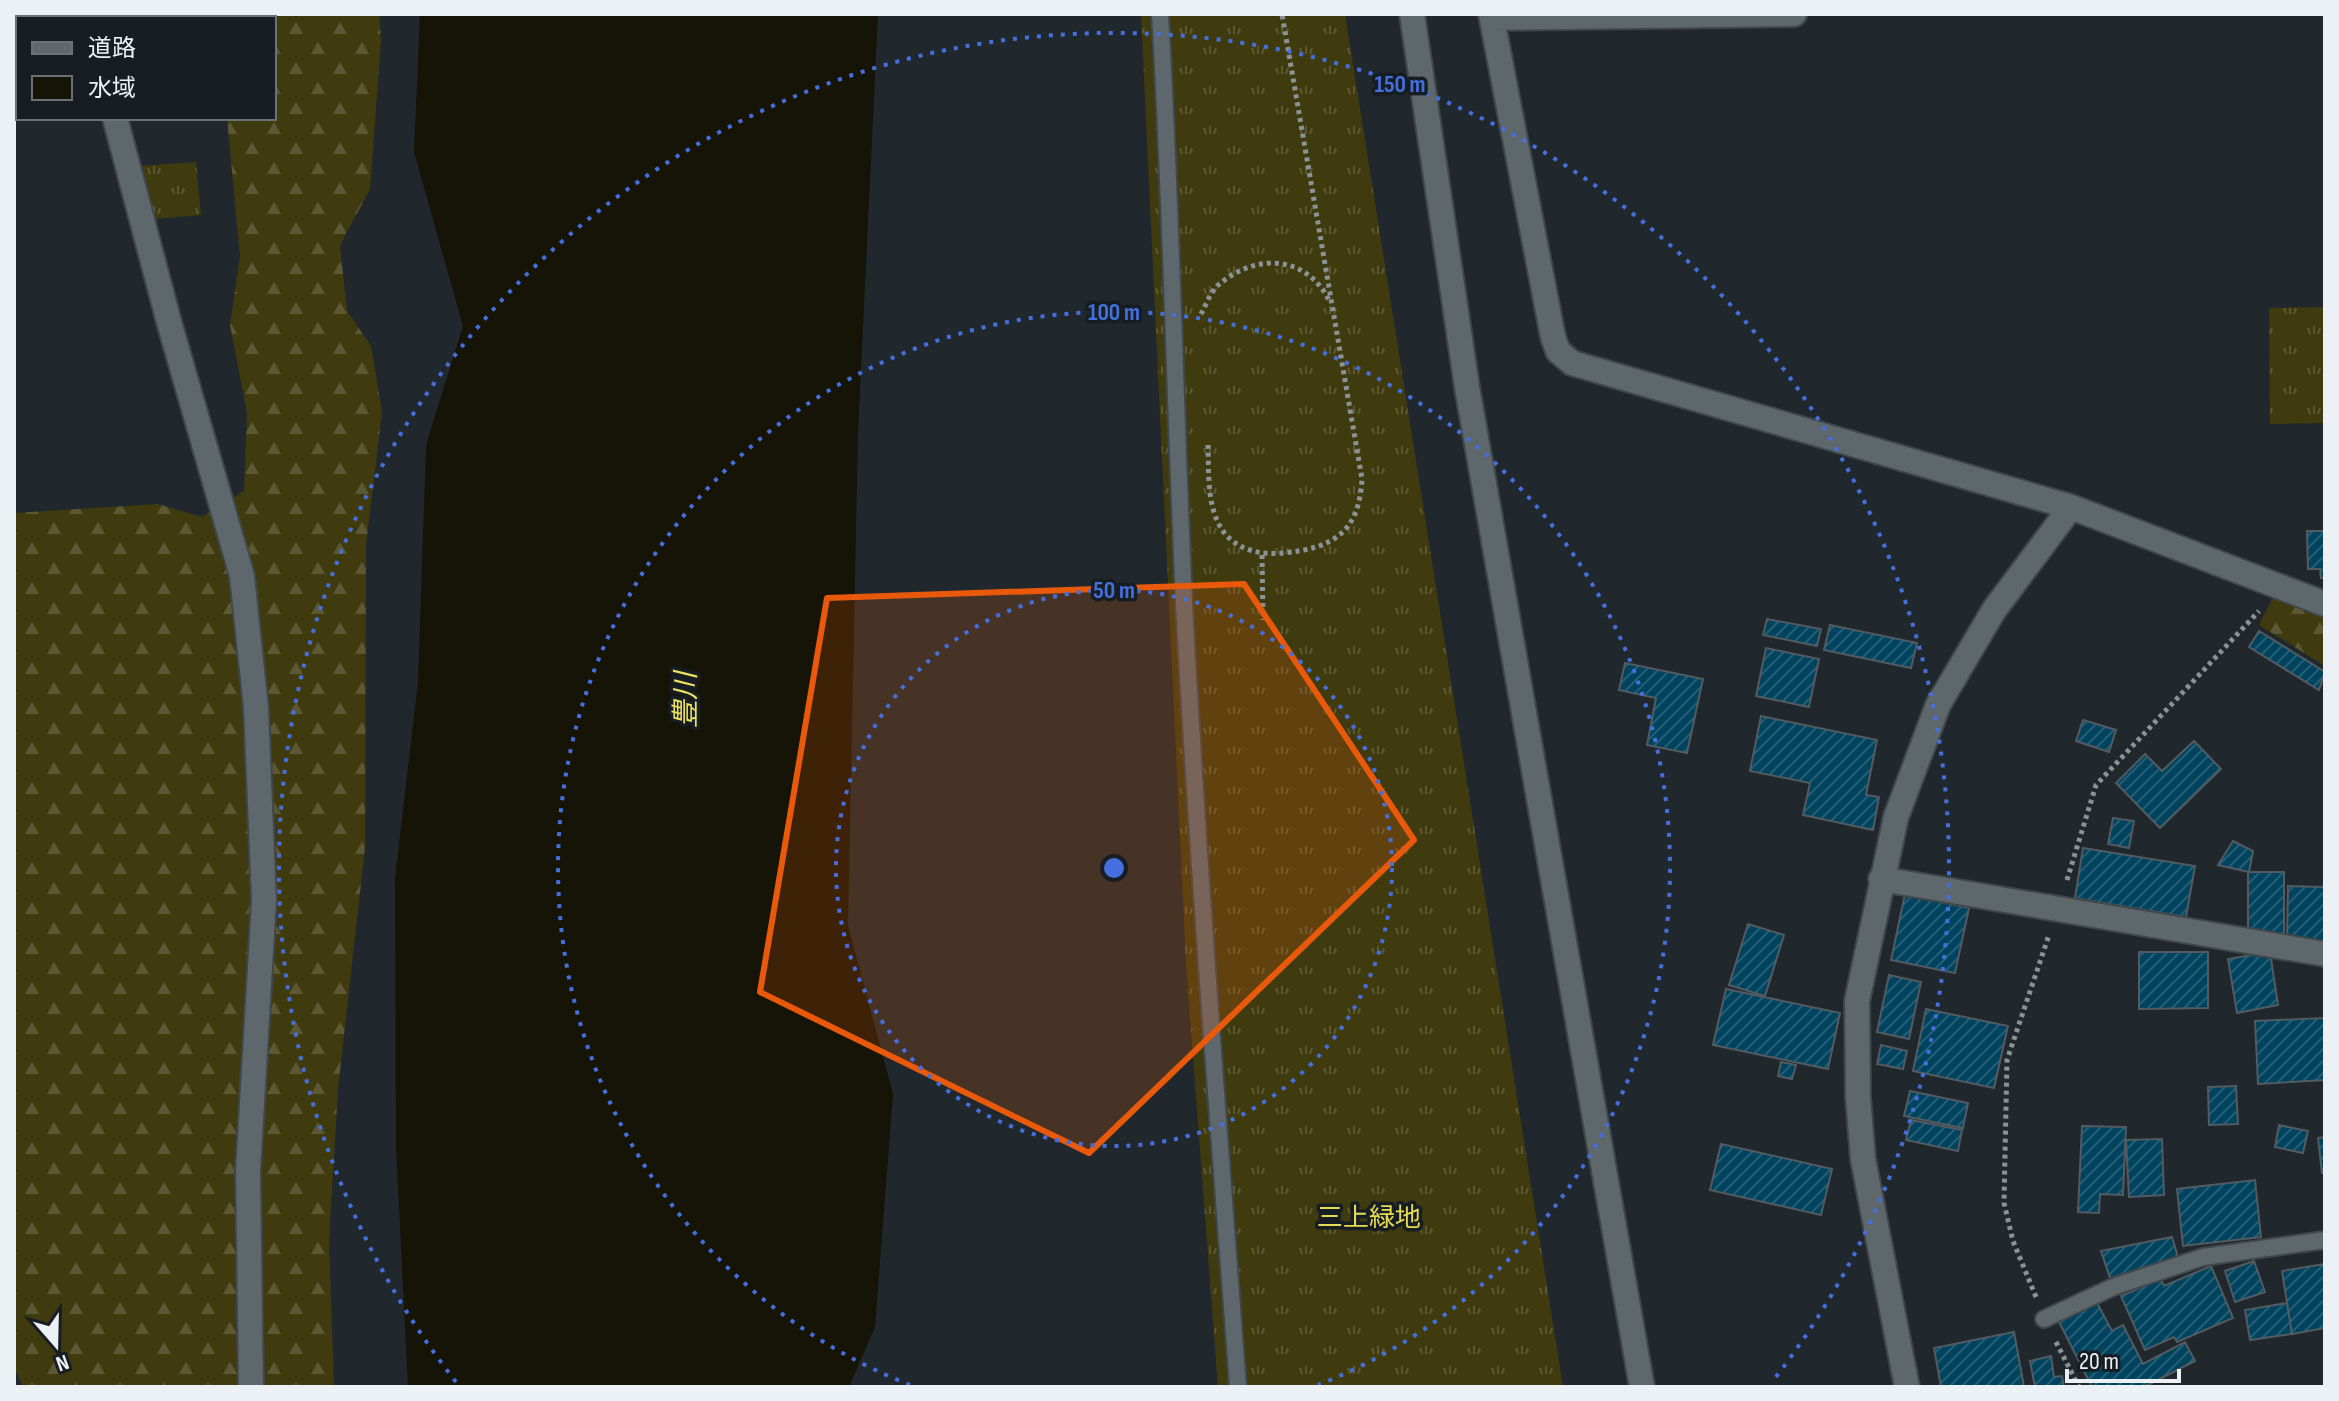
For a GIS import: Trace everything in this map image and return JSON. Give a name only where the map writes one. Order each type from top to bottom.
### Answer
[{"type":"street","points":[[1412,14],[1467,387],[1642,1387]]},
{"type":"street","points":[[1794,14],[1491,16],[1558,351],[1572,363],[2071,507],[2325,604]]},
{"type":"street","points":[[116,120],[242,576],[256,708],[264,900],[248,1171],[251,1387]]},
{"type":"street","points":[[1907,1387],[1863,1159],[1858,1097],[1857,1001],[1896,817],[1938,705],[1994,610],[2071,507]]},
{"type":"street","points":[[1881,879],[2325,954]]},
{"type":"lane","points":[[1160,14],[1172,230],[1186,626],[1203,924],[1238,1387]]},
{"type":"lane","points":[[2044,1319],[2113,1287],[2203,1257],[2325,1240]]},
{"type":"path","points":[[1207,438],[1211,500],[1216,517],[1226,535],[1262,555],[1318,550],[1341,534],[1354,518],[1361,499],[1362,479],[1282,14]]},
{"type":"path","points":[[1201,314],[1214,288],[1231,276],[1251,267],[1277,263],[1303,268],[1321,284],[1332,304]]},
{"type":"path","points":[[1200,298],[1202,329]]},
{"type":"path","points":[[1262,555],[1263,620]]},
{"type":"path","points":[[2079,1387],[2044,1319],[2013,1241],[2004,1203],[2007,1060],[2096,785],[2259,611],[2268,583]]},
{"type":"highlighted area","points":[[1244,584],[1414,840],[1089,1153],[760,992],[827,598]]},
{"type":"green space","points":[[379,14],[381,40],[370,189],[340,245],[347,311],[371,346],[382,412],[366,545],[365,847],[338,1089],[329,1241],[334,1387],[23,1387],[14,1367],[14,513],[158,504],[202,517],[244,491],[247,413],[230,325],[240,256],[227,120],[276,120],[276,16],[210,16]]},
{"type":"green space","name":"三上緑地","points":[[1141,14],[1345,14],[1563,1387],[1218,1387],[1186,964]]},
{"type":"green space","points":[[196,162],[201,215],[154,219],[142,166]]},
{"type":"green space","points":[[2325,307],[2325,423],[2270,424],[2269,308]]},
{"type":"green space","points":[[2274,595],[2325,615],[2325,666],[2259,625]]},
{"type":"water","name":"豊川","points":[[420,14],[878,14],[858,432],[848,925],[893,1094],[875,1327],[849,1387],[408,1387],[396,1147],[395,878],[418,682],[426,445],[463,326],[414,152]]},
{"type":"building","points":[[2307,531],[2325,531],[2325,578],[2321,578],[2320,569],[2308,569]]},
{"type":"building","points":[[1767,619],[1821,629],[1817,646],[1763,635]]},
{"type":"building","points":[[1830,625],[1917,643],[1911,668],[1824,650]]},
{"type":"building","points":[[2259,631],[2325,672],[2319,690],[2249,647]]},
{"type":"building","points":[[1766,648],[1819,659],[1809,707],[1756,696]]},
{"type":"building","points":[[1625,663],[1703,679],[1687,753],[1647,745],[1656,698],[1619,690]]},
{"type":"building","points":[[1761,716],[1877,740],[1866,795],[1879,797],[1873,830],[1803,815],[1810,783],[1750,771]]},
{"type":"building","points":[[2083,720],[2116,730],[2109,752],[2076,741]]},
{"type":"building","points":[[2194,741],[2221,769],[2160,828],[2116,783],[2145,754],[2162,771]]},
{"type":"building","points":[[2113,818],[2134,821],[2129,848],[2108,844]]},
{"type":"building","points":[[2233,841],[2253,851],[2249,872],[2218,865]]},
{"type":"building","points":[[2083,848],[2195,866],[2186,917],[2075,898]]},
{"type":"building","points":[[2248,872],[2284,872],[2284,938],[2248,928]]},
{"type":"building","points":[[2288,886],[2325,887],[2325,941],[2287,941]]},
{"type":"building","points":[[1905,894],[1969,908],[1955,973],[1891,960]]},
{"type":"building","points":[[1748,924],[1784,935],[1765,996],[1729,985]]},
{"type":"building","points":[[2139,952],[2208,952],[2208,1008],[2139,1009]]},
{"type":"building","points":[[2270,952],[2278,1005],[2237,1013],[2228,959]]},
{"type":"building","points":[[1889,975],[1921,982],[1909,1039],[1877,1032]]},
{"type":"building","points":[[1726,989],[1840,1013],[1828,1069],[1713,1045]]},
{"type":"building","points":[[1926,1009],[2008,1026],[1994,1088],[1913,1071]]},
{"type":"building","points":[[2325,1018],[2325,1080],[2258,1084],[2255,1021]]},
{"type":"building","points":[[1881,1045],[1907,1051],[1903,1069],[1877,1064]]},
{"type":"building","points":[[1781,1062],[1796,1065],[1792,1079],[1778,1076]]},
{"type":"building","points":[[2236,1086],[2238,1124],[2209,1125],[2208,1087]]},
{"type":"building","points":[[1910,1091],[1968,1103],[1963,1128],[1904,1116]]},
{"type":"building","points":[[1911,1120],[1962,1130],[1958,1151],[1906,1140]]},
{"type":"building","points":[[2279,1125],[2308,1131],[2303,1153],[2275,1147]]},
{"type":"building","points":[[2082,1126],[2126,1127],[2123,1195],[2100,1194],[2099,1213],[2078,1212]]},
{"type":"building","points":[[2325,1137],[2325,1173],[2322,1173],[2318,1138]]},
{"type":"building","points":[[2162,1139],[2164,1195],[2129,1197],[2126,1140]]},
{"type":"building","points":[[1721,1144],[1832,1169],[1821,1215],[1710,1190]]},
{"type":"building","points":[[2255,1180],[2261,1237],[2183,1246],[2177,1189]]},
{"type":"building","points":[[2172,1237],[2178,1257],[2110,1278],[2101,1251]]},
{"type":"building","points":[[2254,1261],[2265,1292],[2235,1302],[2225,1271]]},
{"type":"building","points":[[2325,1264],[2325,1328],[2292,1334],[2282,1271]]},
{"type":"building","points":[[2211,1266],[2233,1318],[2177,1342],[2174,1337],[2145,1350],[2121,1296],[2161,1279],[2164,1286]]},
{"type":"building","points":[[2097,1303],[2112,1331],[2123,1325],[2143,1364],[2185,1342],[2195,1361],[2144,1387],[2092,1387],[2059,1322]]},
{"type":"building","points":[[2287,1303],[2292,1334],[2250,1340],[2245,1310]]},
{"type":"building","points":[[2014,1332],[2024,1387],[1941,1387],[1934,1348]]},
{"type":"building","points":[[2051,1356],[2054,1377],[2062,1376],[2064,1387],[2035,1387],[2030,1361]]}]
